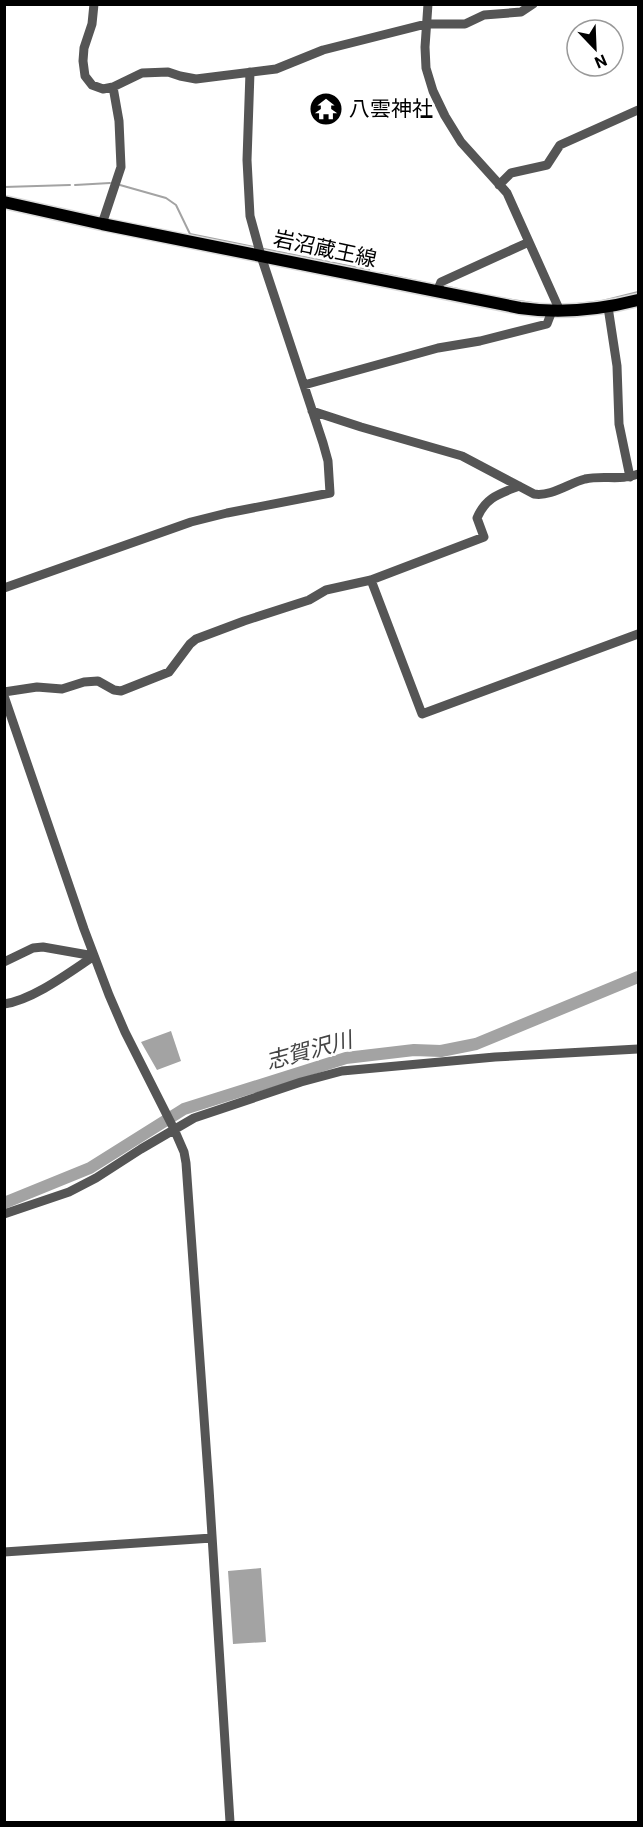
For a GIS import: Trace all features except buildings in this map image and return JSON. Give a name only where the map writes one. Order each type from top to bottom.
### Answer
[{"type":"main road","name":"岩沼蔵王線","points":[[4,202],[102,224],[520,308],[556,311],[608,307],[639,300]]},
{"type":"street","points":[[94,4],[92,24],[84,48],[85,76],[92,85],[103,89],[113,87],[142,73],[168,72],[196,79],[276,69],[323,50],[426,24],[465,24],[484,15],[521,12],[533,4]]},
{"type":"street","points":[[304,386],[438,348],[480,341],[547,324],[556,311],[507,193],[461,142],[433,91],[426,68],[428,4]]},
{"type":"street","points":[[4,588],[191,522],[330,493],[328,461],[250,216],[247,160],[250,72]]},
{"type":"street","points":[[102,224],[121,167],[119,121],[113,87]]},
{"type":"street","points":[[499,184],[511,173],[546,165],[560,145],[639,110]]},
{"type":"street","points":[[437,292],[441,282],[529,242]]},
{"type":"street","points":[[312,411],[462,456],[534,494],[541,495],[593,478],[634,475],[619,424],[617,366],[608,307]]},
{"type":"street","points":[[230,1822],[188,1173],[184,1152],[125,1032],[94,956],[4,694],[37,687],[62,689],[84,682],[99,681],[114,690],[122,691],[169,672],[196,639],[309,600],[326,590],[371,580],[484,537],[477,518],[481,510],[492,497],[519,486]]},
{"type":"street","points":[[371,580],[422,714],[639,634]]},
{"type":"street","points":[[4,962],[33,948],[44,946],[94,956]]},
{"type":"street","points":[[4,1004],[16,1002],[51,985],[94,956]]},
{"type":"street","points":[[4,1214],[69,1192],[173,1128],[194,1118],[342,1071],[486,1058],[639,1049]]},
{"type":"street","points":[[4,1552],[212,1538]]},
{"type":"shaded area","points":[[171,1031],[181,1061],[157,1070],[141,1042]]},
{"type":"shaded area","points":[[261,1568],[266,1642],[233,1644],[228,1571]]},
{"type":"waterway","points":[[75,185],[110,183]]},
{"type":"waterway","points":[[4,187],[70,185]]},
{"type":"waterway","points":[[120,185],[166,198],[176,205],[190,234],[254,247]]},
{"type":"waterway","points":[[264,249],[369,270]]},
{"type":"waterway","points":[[380,273],[431,284]]},
{"type":"waterway","points":[[444,286],[458,289]]},
{"type":"waterway","points":[[568,305],[602,301],[638,292]]},
{"type":"waterway","points":[[493,297],[546,305]]},
{"type":"waterway","name":"志賀沢川","points":[[4,1203],[90,1168],[184,1109],[346,1058],[414,1050],[441,1051],[476,1044],[638,977]]},
{"type":"place","name":"八雲神社","points":[[326,109]]}]
